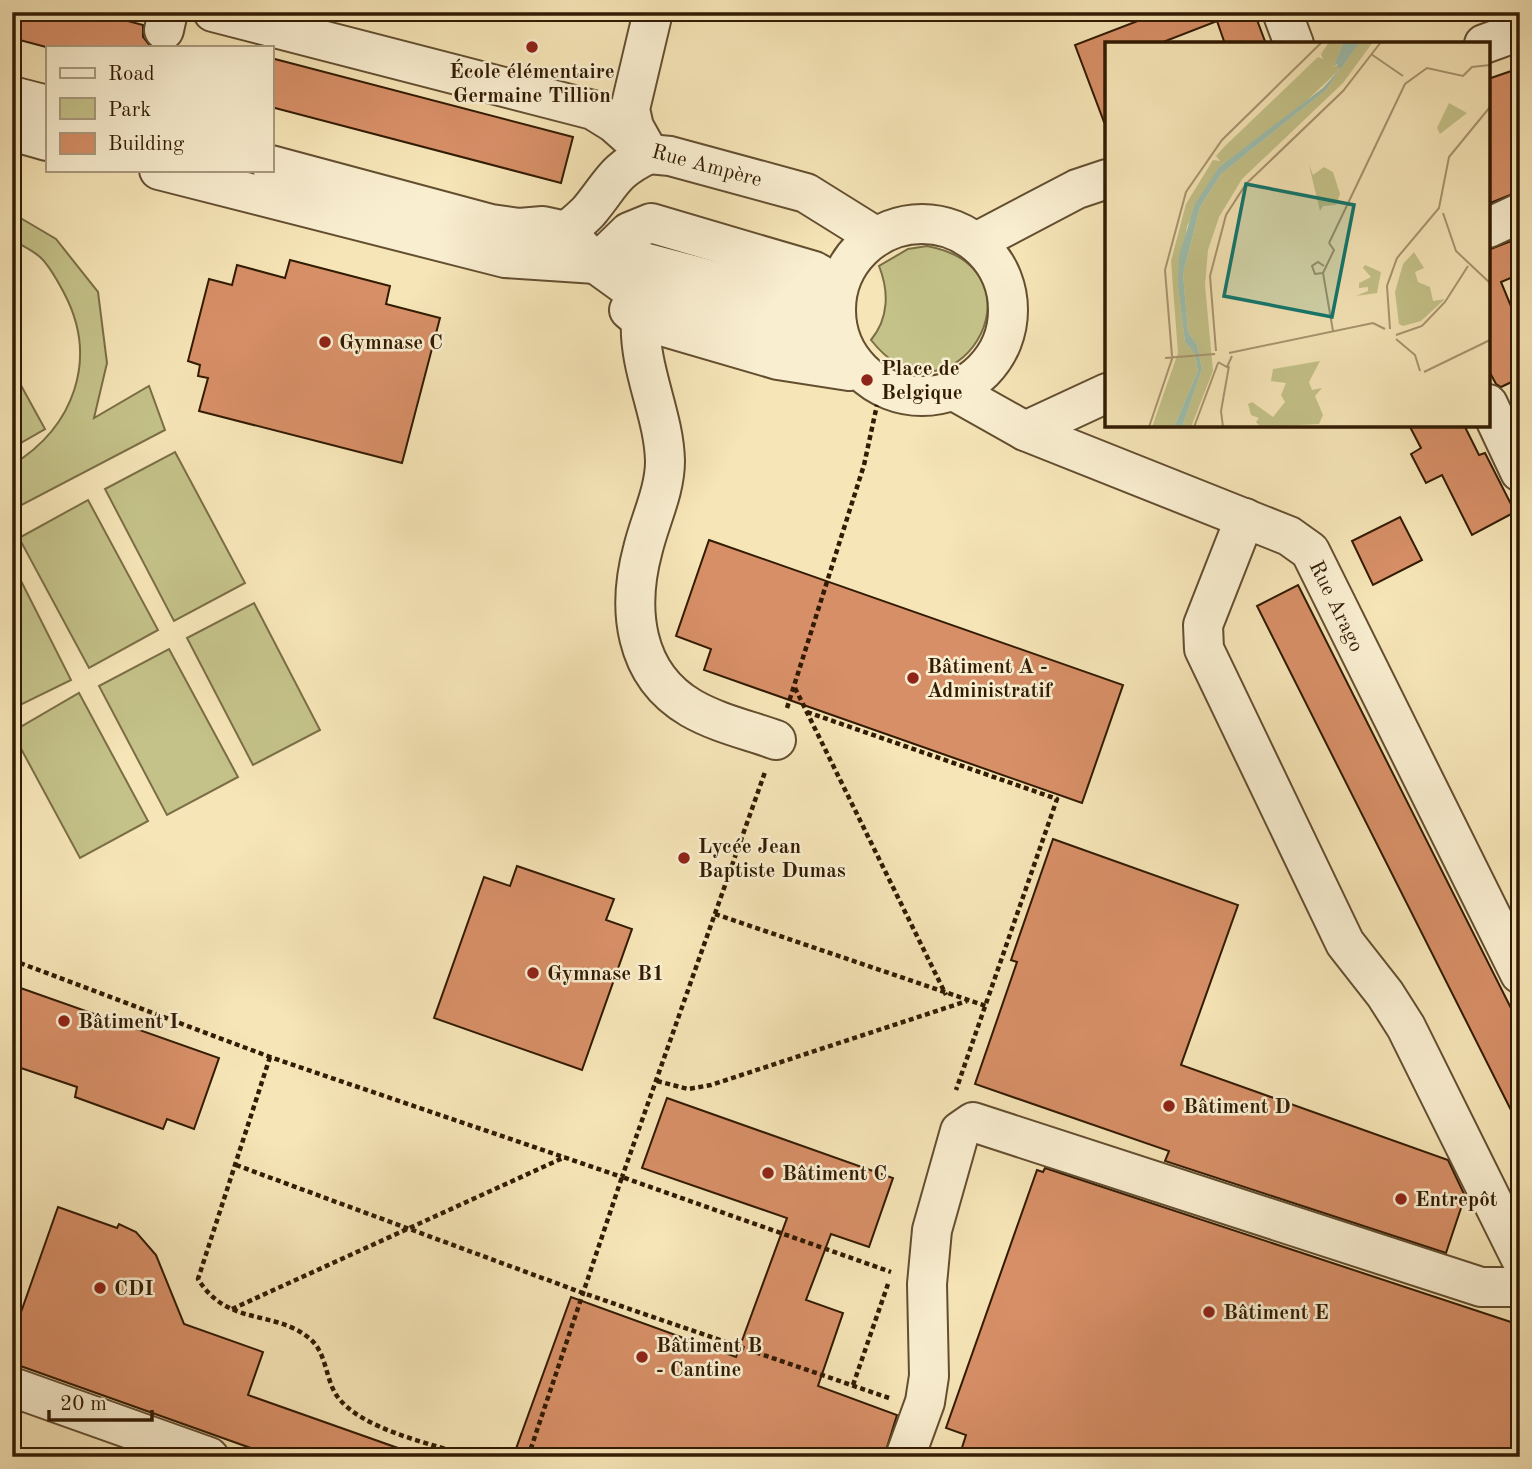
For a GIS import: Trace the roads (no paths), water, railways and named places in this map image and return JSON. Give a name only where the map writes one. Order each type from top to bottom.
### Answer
[{"type":"street","name":"Rue Ampère","points":[[213,12],[593,110],[614,123],[649,154],[670,156],[806,193],[875,236]]},
{"type":"street","points":[[505,258],[541,251],[589,211],[605,186],[625,165],[649,154],[634,127],[630,109],[653,12]]},
{"type":"street","points":[[1282,12],[1293,42]]},
{"type":"street","points":[[1490,42],[1520,31]]},
{"type":"street","points":[[12,96],[46,105]]},
{"type":"street","points":[[12,131],[46,141]]},
{"type":"street","points":[[273,166],[491,224],[519,228],[543,226],[566,231],[596,264],[627,308],[641,320],[778,360],[852,347]]},
{"type":"street","points":[[167,172],[505,258],[596,264],[632,290],[852,347],[915,397],[954,391],[971,382],[992,360],[1005,334],[1009,317],[1008,300],[999,269],[976,242],[937,224],[911,223],[875,236],[857,252],[844,271],[852,347]]},
{"type":"street","points":[[976,242],[1077,189],[1105,180]]},
{"type":"street","points":[[1490,227],[1520,213]]},
{"type":"street","points":[[596,264],[629,232],[651,223],[814,271],[822,275],[830,286],[852,347]]},
{"type":"street","points":[[641,320],[641,343],[665,460],[663,481],[636,582],[636,628],[642,652],[664,686],[691,708],[776,740]]},
{"type":"street","name":"Rue Arago","points":[[954,391],[1025,431],[1289,536],[1310,551],[1520,974]]},
{"type":"street","points":[[1025,431],[1105,394]]},
{"type":"street","points":[[1490,408],[1520,472]]},
{"type":"street","points":[[1245,518],[1203,625],[1204,649],[1345,943],[1385,994],[1406,1027],[1520,1257]]},
{"type":"street","points":[[905,1457],[923,1409],[929,1376],[909,1278],[932,1230],[960,1130],[973,1122],[1481,1287],[1520,1287]]},
{"type":"street","points":[[12,1387],[209,1457]]},
{"type":"place","name":"École élémentaire Germaine Tillion","points":[[532,47]]},
{"type":"place","name":"Gymnase C","points":[[325,342]]},
{"type":"place","name":"Place de Belgique","points":[[867,380]]},
{"type":"place","name":"Bâtiment A - Administratif","points":[[913,678]]},
{"type":"place","name":"Lycée Jean Baptiste Dumas","points":[[684,858]]},
{"type":"place","name":"Gymnase B1","points":[[533,973]]},
{"type":"place","name":"Bâtiment I","points":[[64,1021]]},
{"type":"place","name":"Bâtiment D","points":[[1169,1106]]},
{"type":"place","name":"Bâtiment C","points":[[768,1173]]},
{"type":"place","name":"Entrepôt","points":[[1401,1199]]},
{"type":"place","name":"CDI","points":[[100,1288]]},
{"type":"place","name":"Bâtiment E","points":[[1209,1312]]},
{"type":"place","name":"Bâtiment B - Cantine","points":[[642,1357]]}]
